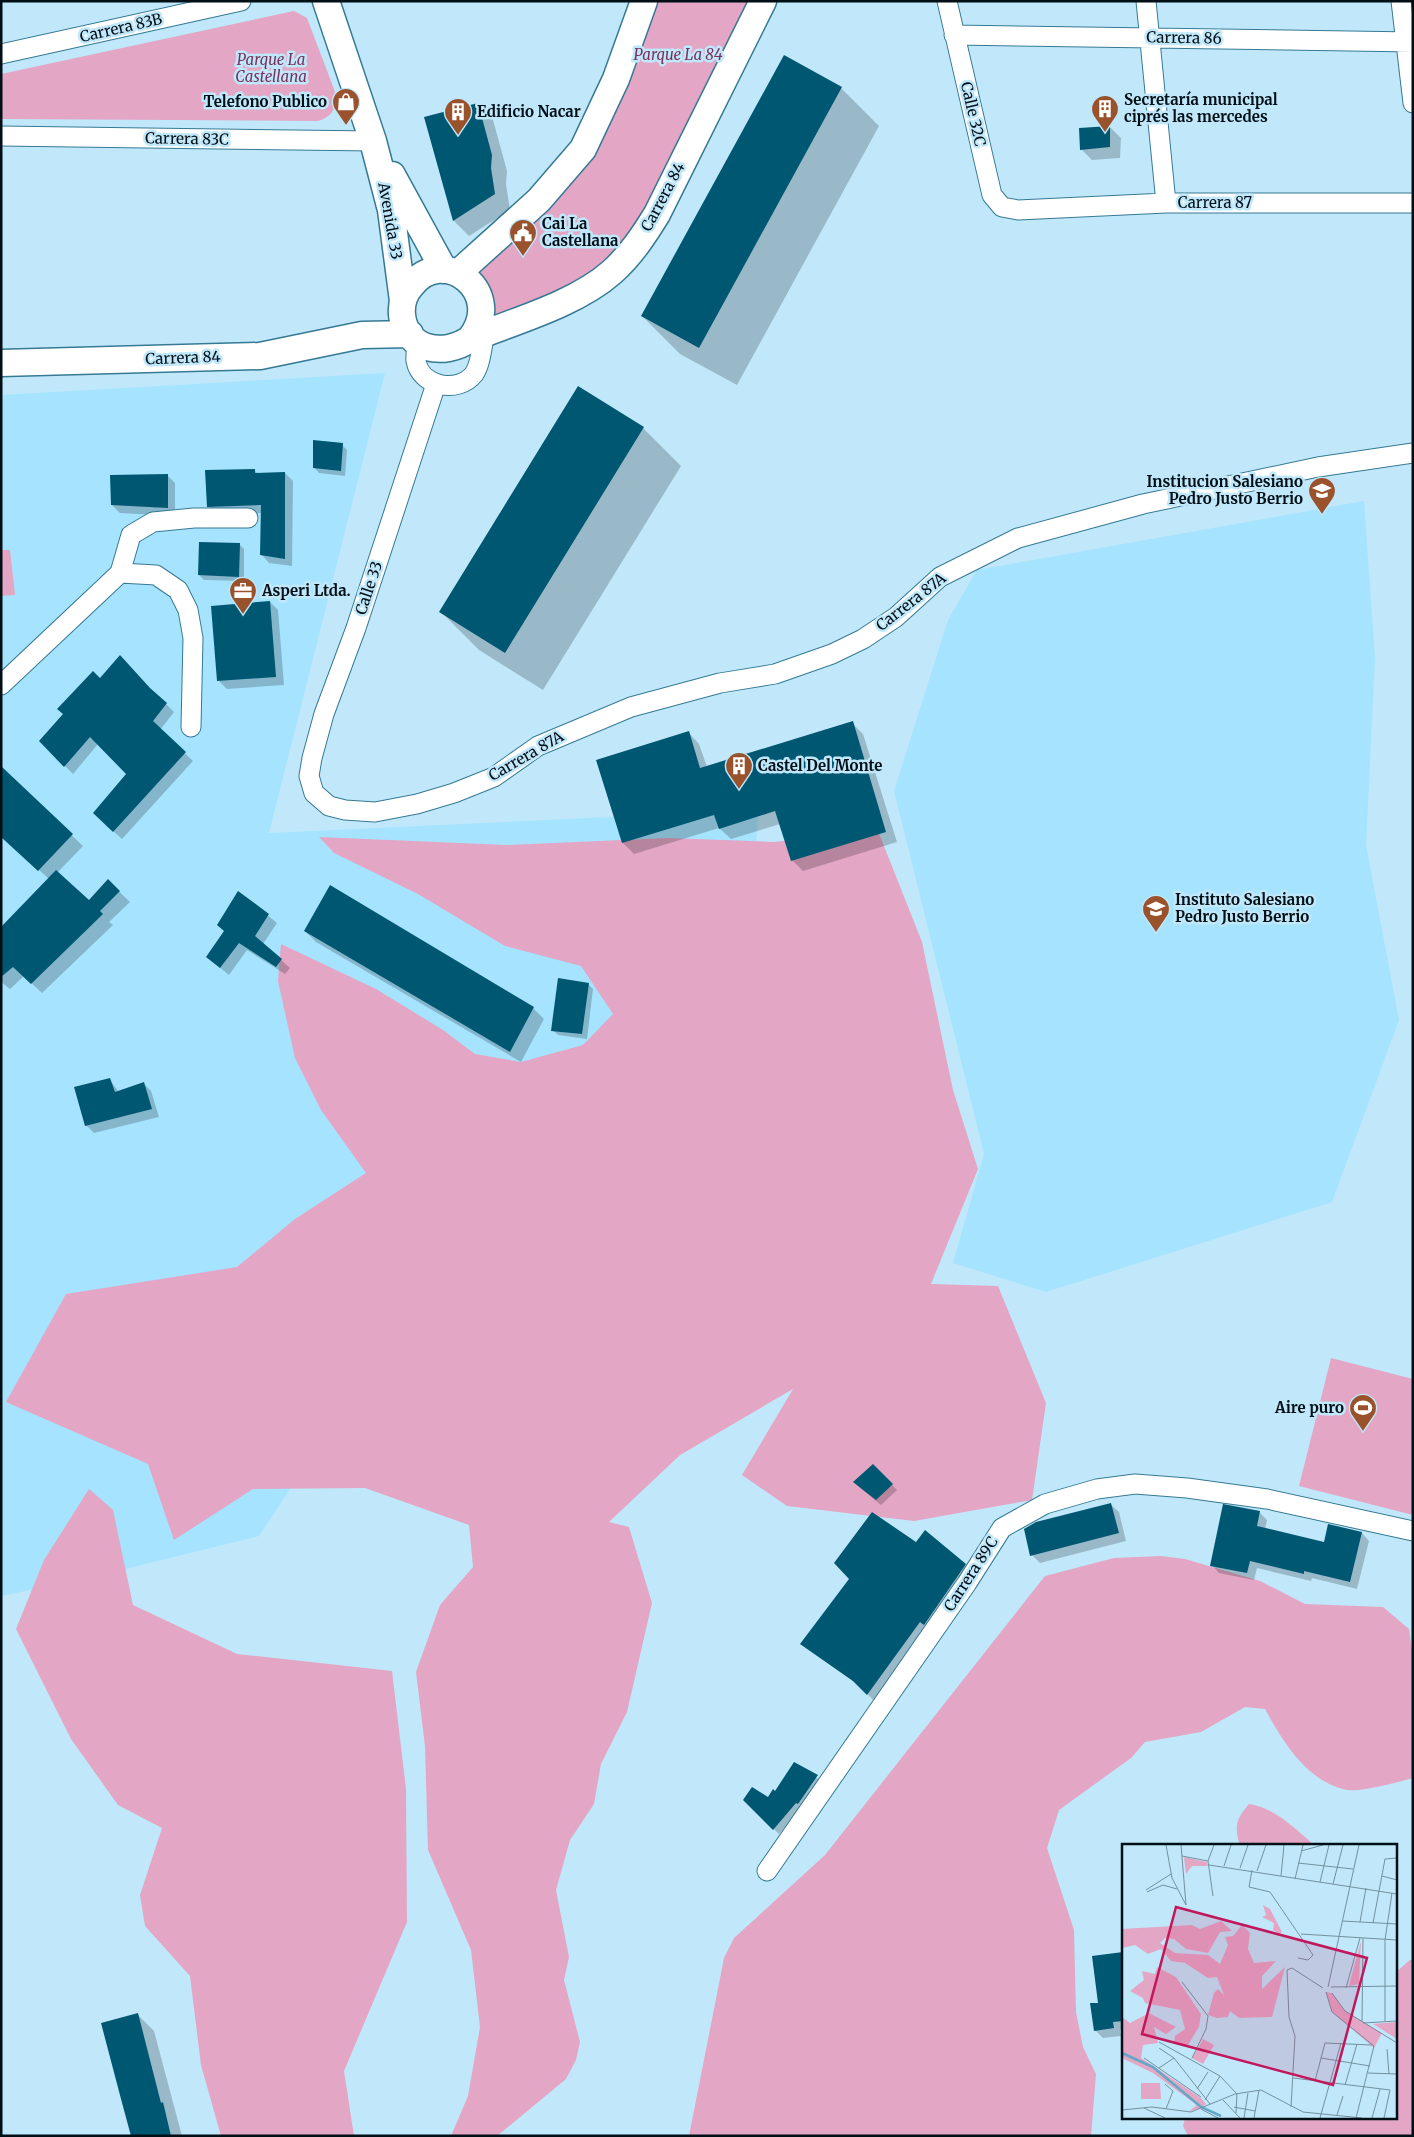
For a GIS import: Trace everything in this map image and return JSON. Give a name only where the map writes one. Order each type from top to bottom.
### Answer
[{"type":"street","name":"Carrera 83B","points":[[1,54],[241,1]]},
{"type":"street","name":"Avenida 33","points":[[326,1],[373,141],[391,210],[408,323]]},
{"type":"street","points":[[451,272],[539,200],[583,149],[616,79],[644,1]]},
{"type":"street","name":"Carrera 84","points":[[477,336],[594,286],[613,271],[636,246],[657,214],[763,1]]},
{"type":"street","name":"Calle 32C","points":[[947,1],[992,195],[1002,207],[1018,210]]},
{"type":"street","points":[[1146,1],[1166,203]]},
{"type":"street","points":[[1401,1],[1410,42],[1413,103]]},
{"type":"street","name":"Carrera 86","points":[[954,35],[1410,42]]},
{"type":"street","name":"Carrera 83C","points":[[1,136],[373,141]]},
{"type":"street","name":"Avenida 33","points":[[373,141],[451,272]]},
{"type":"street","name":"Carrera 87","points":[[1018,210],[1166,203],[1413,203]]},
{"type":"street","points":[[433,271],[451,272],[474,286],[481,303],[475,372],[469,379],[454,386],[436,384],[425,377],[419,369],[408,323],[414,282],[433,271]]},
{"type":"street","points":[[408,323],[438,350],[455,348],[477,336]]},
{"type":"street","name":"Carrera 84","points":[[1,363],[260,356],[362,335],[408,323]]},
{"type":"street","name":"Calle 33","points":[[314,793],[309,776],[324,714],[356,628],[436,384]]},
{"type":"street","name":"Carrera 87A","points":[[314,793],[329,806],[345,810],[375,812],[418,804],[454,793],[494,777],[538,746],[631,706],[720,683],[775,674],[832,654],[863,638],[896,617],[940,577],[1018,538],[1143,504],[1318,467],[1413,453]]},
{"type":"street","points":[[1,685],[120,573],[131,535],[153,522],[194,518],[248,518]]},
{"type":"street","points":[[120,573],[156,575],[178,590],[188,610],[193,638],[192,727]]},
{"type":"street","name":"Carrera 89C","points":[[767,1871],[967,1583],[1002,1528],[1045,1504],[1097,1489],[1135,1484],[1152,1485],[1267,1499],[1413,1531]]},
{"type":"shaded area","points":[[385,373],[269,833],[759,810],[745,967],[330,1428],[259,1536],[89,1578],[1,1596],[1,395]]},
{"type":"shaded area","name":"Instituto Salesiano Pedro Justo Berrio","points":[[1364,501],[1375,659],[1366,845],[1399,1020],[1332,1202],[1046,1292],[953,1263],[984,1154],[894,791],[948,620],[977,570]]},
{"type":"green space","name":"Parque La 84","points":[[643,1],[763,1],[657,214],[566,299],[480,324],[458,273],[552,186]]},
{"type":"green space","name":"Parque La Castellana","points":[[294,11],[307,18],[334,89],[336,100],[334,109],[324,119],[318,121],[1,119],[1,74]]},
{"type":"green space","points":[[1,550],[10,550],[15,595],[1,596]]},
{"type":"green space","points":[[878,831],[922,942],[953,1090],[978,1169],[931,1284],[998,1286],[1046,1403],[1032,1500],[914,1521],[787,1506],[742,1475],[793,1389],[680,1455],[609,1522],[629,1527],[652,1603],[627,1712],[601,1764],[594,1804],[570,1840],[556,1890],[569,1957],[564,1980],[580,2042],[576,2060],[566,2079],[497,2136],[451,2136],[468,2096],[480,2027],[471,1950],[428,1850],[425,1746],[416,1672],[440,1605],[473,1567],[469,1525],[365,1488],[253,1489],[174,1540],[148,1464],[6,1402],[66,1294],[237,1267],[295,1219],[366,1173],[321,1110],[295,1058],[278,981],[281,944],[376,989],[443,1030],[475,1054],[521,1062],[583,1045],[613,1014],[581,966],[505,946],[418,894],[334,853],[319,837],[506,845],[668,838],[774,842]]},
{"type":"green space","name":"Aire puro","points":[[1331,1358],[1413,1379],[1413,1515],[1299,1486]]},
{"type":"green space","points":[[89,1489],[113,1510],[133,1605],[237,1654],[392,1671],[406,1789],[407,1922],[344,2071],[354,2136],[221,2136],[201,2065],[190,1976],[145,1926],[140,1895],[162,1828],[118,1805],[71,1739],[16,1629],[44,1560]]},
{"type":"green space","points":[[1161,1556],[1185,1559],[1260,1581],[1305,1604],[1383,1607],[1409,1629],[1413,1657],[1413,1778],[1362,1790],[1348,1790],[1334,1786],[1309,1770],[1298,1759],[1280,1735],[1265,1709],[1245,1707],[1201,1732],[1145,1742],[1131,1758],[1059,1810],[1047,1848],[1074,1930],[1076,2012],[1083,2047],[1096,2074],[1091,2136],[689,2136],[724,1958],[734,1938],[825,1855],[1045,1576],[1114,1558]]},
{"type":"green space","points":[[1249,1804],[1259,1806],[1293,1826],[1314,1844],[1240,1844],[1237,1823]]},
{"type":"green space","points":[[1410,1960],[1413,1960],[1413,2136],[1188,2136],[1183,2126],[1184,2120],[1396,2120],[1396,1972]]},
{"type":"building","points":[[784,55],[842,87],[699,348],[641,316]]},
{"type":"building","points":[[478,103],[492,155],[491,168],[495,194],[453,221],[424,117]]},
{"type":"building","name":"Secretaría municipal ciprés las mercedes","points":[[1110,126],[1110,147],[1080,150],[1079,128]]},
{"type":"building","points":[[578,386],[644,427],[505,653],[439,612]]},
{"type":"building","points":[[313,440],[343,443],[341,471],[313,468]]},
{"type":"building","points":[[255,469],[255,473],[285,472],[285,559],[260,555],[261,505],[207,507],[205,470]]},
{"type":"building","points":[[168,474],[168,508],[111,505],[110,475]]},
{"type":"building","points":[[199,542],[240,543],[239,577],[198,575]]},
{"type":"building","points":[[270,601],[276,677],[217,681],[211,606]]},
{"type":"building","points":[[120,655],[150,688],[167,703],[153,721],[186,752],[113,832],[93,813],[126,774],[90,737],[64,767],[39,741],[63,714],[57,709],[93,671],[100,678]]},
{"type":"building","name":"Castel Del Monte","points":[[853,721],[886,832],[791,861],[775,811],[719,829],[714,815],[622,843],[596,760],[689,731],[700,768]]},
{"type":"building","points":[[1,766],[73,834],[38,871],[1,837]]},
{"type":"building","points":[[56,870],[89,900],[108,879],[120,891],[100,911],[103,914],[31,984],[13,967],[1,977],[1,927]]},
{"type":"building","points":[[330,885],[534,1007],[510,1052],[304,931]]},
{"type":"building","points":[[238,891],[269,914],[255,936],[282,959],[276,967],[239,943],[220,968],[206,957],[224,931],[217,925]]},
{"type":"building","points":[[558,978],[589,983],[582,1034],[551,1031]]},
{"type":"building","points":[[110,1078],[115,1092],[144,1082],[152,1109],[85,1126],[74,1087]]},
{"type":"building","points":[[873,1464],[893,1484],[876,1500],[853,1482]]},
{"type":"building","points":[[1111,1503],[1119,1533],[1030,1556],[1024,1529],[1036,1522]]},
{"type":"building","points":[[1223,1504],[1260,1511],[1257,1526],[1324,1542],[1328,1524],[1362,1532],[1350,1582],[1304,1571],[1304,1574],[1250,1561],[1247,1573],[1210,1566]]},
{"type":"building","points":[[872,1512],[916,1542],[925,1530],[966,1564],[924,1625],[920,1622],[867,1695],[853,1681],[800,1644],[849,1579],[834,1563]]},
{"type":"building","points":[[794,1762],[818,1775],[798,1804],[796,1803],[773,1830],[743,1800],[752,1787],[768,1797],[773,1789],[775,1791]]},
{"type":"building","points":[[1122,1952],[1122,2021],[1113,2022],[1114,2028],[1094,2031],[1090,2003],[1098,2003],[1092,1956]]},
{"type":"building","points":[[138,2013],[171,2136],[131,2136],[121,2099],[101,2023]]},
{"type":"place","name":"Telefono Publico","points":[[346,126]]},
{"type":"place","name":"Secretaría municipal ciprés las mercedes","points":[[1105,133]]},
{"type":"place","name":"Edificio Nacar","points":[[458,136]]},
{"type":"place","name":"Cai La Castellana","points":[[523,257]]},
{"type":"place","name":"Institucion Salesiano Pedro Justo Berrio","points":[[1322,515]]},
{"type":"place","name":"Asperi Ltda.","points":[[243,615]]},
{"type":"place","name":"Castel Del Monte","points":[[739,790]]},
{"type":"place","name":"Instituto Salesiano Pedro Justo Berrio","points":[[1156,933]]},
{"type":"place","name":"Aire puro","points":[[1363,1432]]}]
